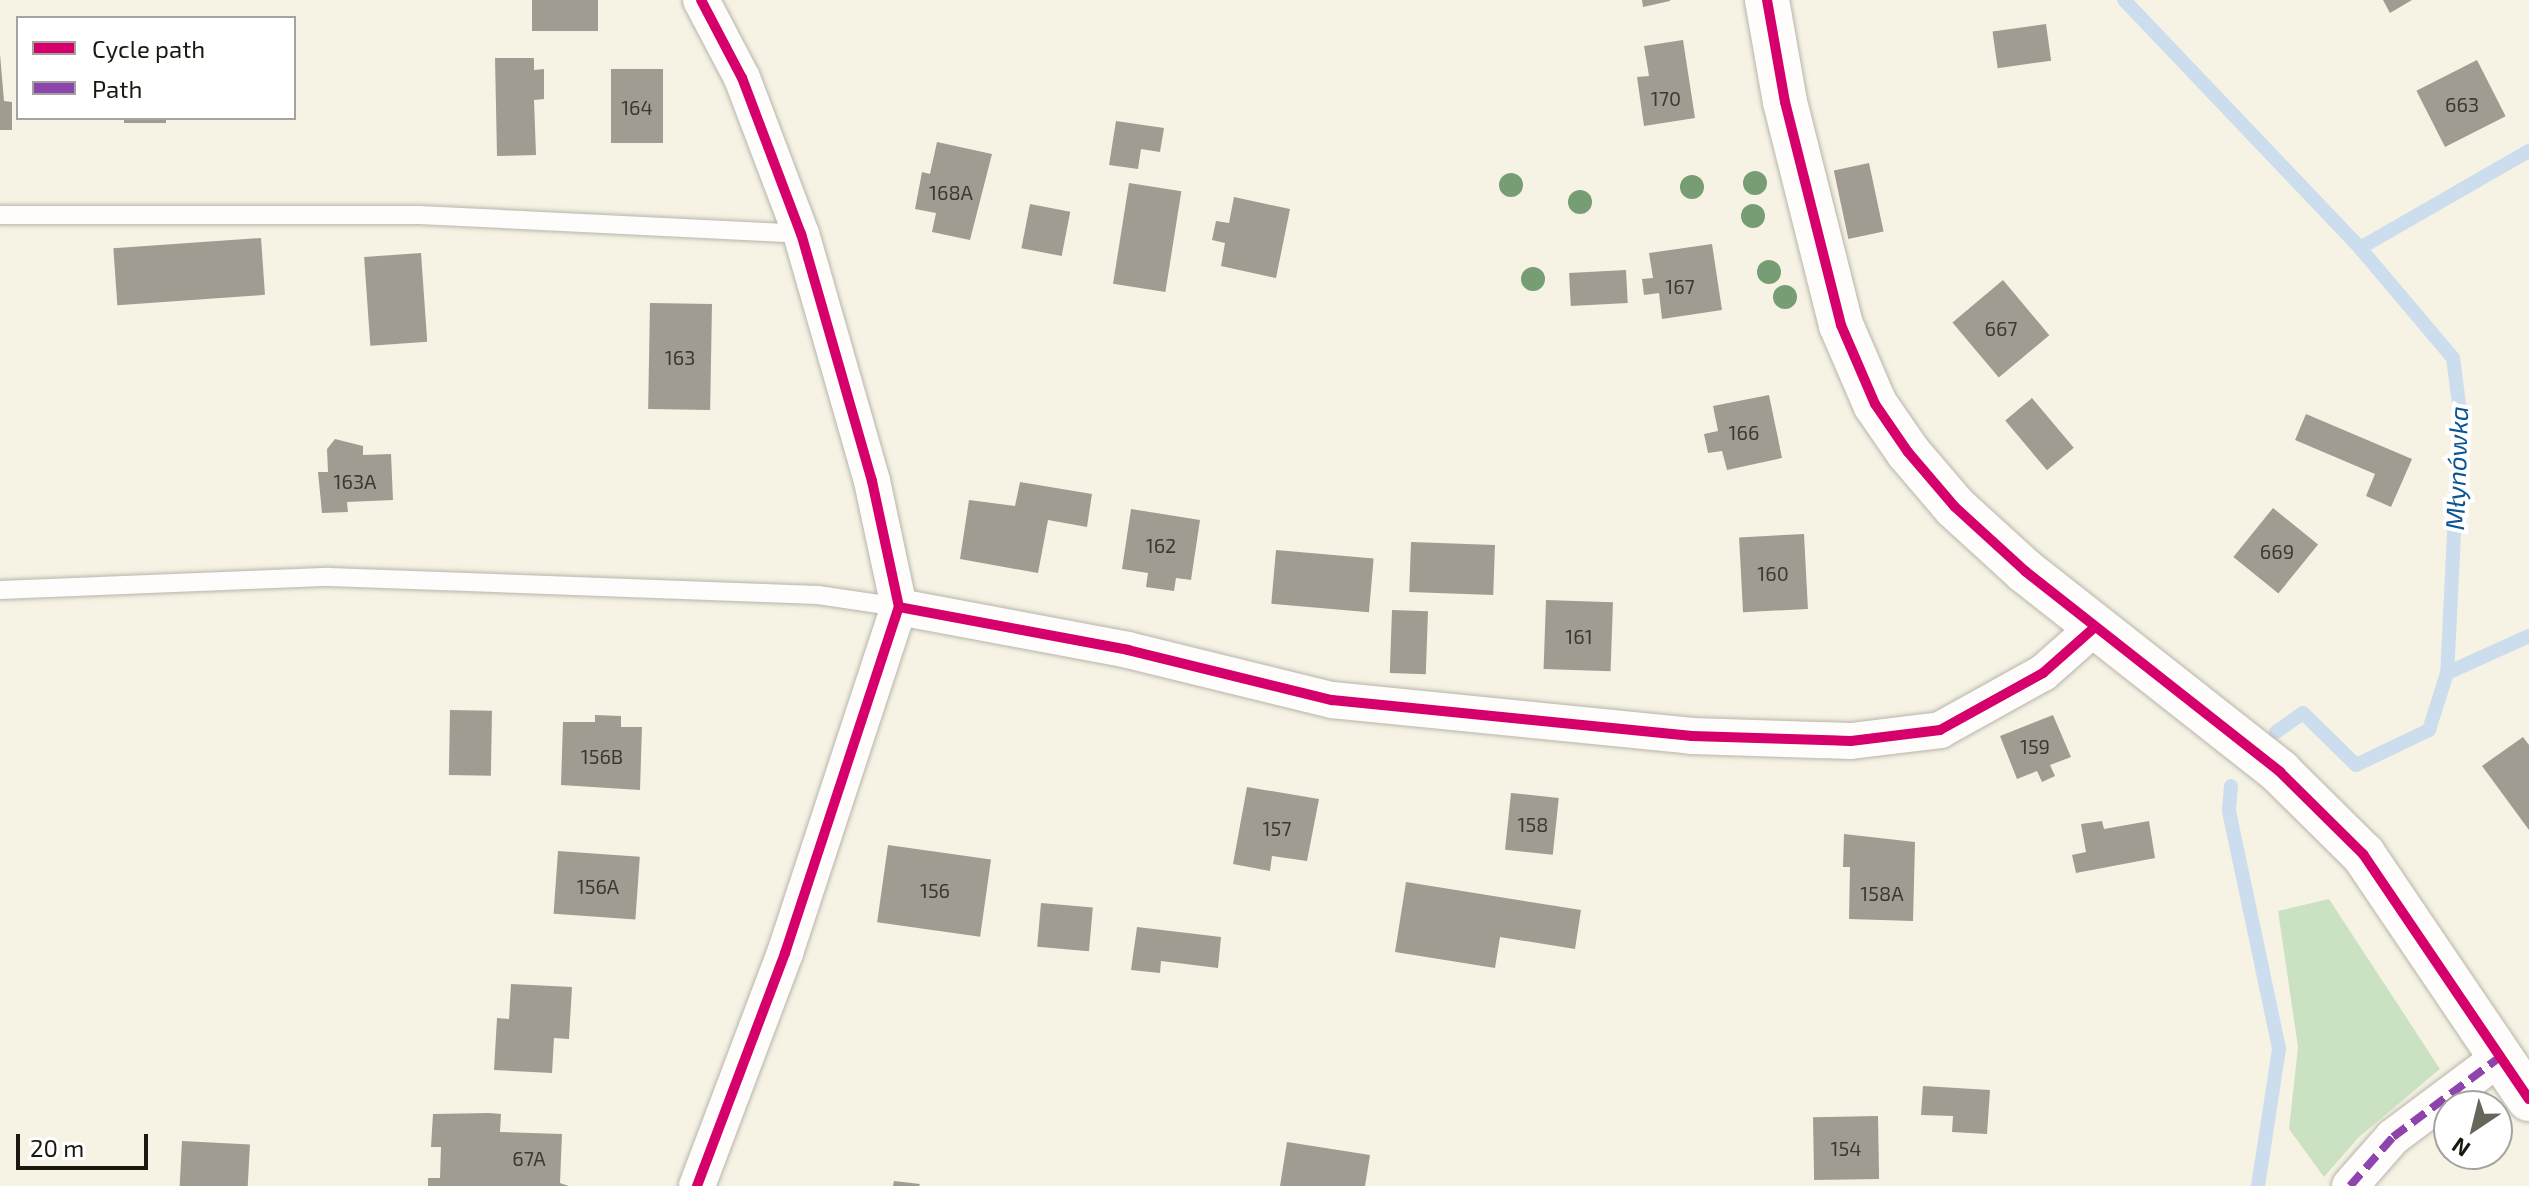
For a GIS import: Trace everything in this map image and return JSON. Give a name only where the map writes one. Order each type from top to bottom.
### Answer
[{"type":"street","points":[[697,1186],[785,953],[899,607],[872,481],[801,234],[742,78],[701,0]]},
{"type":"street","points":[[1767,0],[1817,237],[1841,325],[1875,404],[1955,507],[2095,627],[2280,772],[2363,854],[2529,1099]]},
{"type":"street","points":[[899,607],[1128,650],[1332,700],[1692,736],[1851,741],[1940,730],[2043,673],[2095,627]]},
{"type":"street","points":[[2350,1186],[2393,1137],[2500,1057]]},
{"type":"lane","points":[[0,215],[419,215],[801,234]]},
{"type":"lane","points":[[0,590],[329,577],[818,595],[899,607]]},
{"type":"green space","points":[[2329,899],[2440,1069],[2359,1137],[2324,1177],[2289,1129],[2298,1047],[2278,911]]},
{"type":"building","points":[[532,0],[598,0],[598,31],[532,31]]},
{"type":"building","points":[[1642,0],[1670,0],[1670,1],[1643,7]]},
{"type":"building","points":[[2383,0],[2412,0],[2390,13]]},
{"type":"building","points":[[2046,24],[2051,61],[1998,68],[1993,32]]},
{"type":"building","points":[[1683,40],[1695,118],[1644,126],[1637,77],[1649,76],[1644,46]]},
{"type":"building","points":[[0,54],[4,101],[12,102],[12,130],[0,130]]},
{"type":"building","points":[[495,58],[534,58],[534,70],[544,69],[544,99],[534,100],[536,155],[497,156]]},
{"type":"building","points":[[2477,60],[2506,116],[2445,147],[2416,91]]},
{"type":"building","points":[[611,69],[663,69],[663,143],[611,143]]},
{"type":"building","points":[[124,120],[166,120],[166,123],[124,123]]},
{"type":"building","points":[[1116,121],[1164,128],[1160,152],[1141,149],[1138,169],[1109,165]]},
{"type":"building","points":[[937,142],[992,154],[970,240],[932,232],[936,213],[915,209],[922,172],[930,174]]},
{"type":"building","points":[[1869,163],[1884,231],[1848,239],[1834,170]]},
{"type":"building","points":[[1129,183],[1181,191],[1165,292],[1113,284]]},
{"type":"building","points":[[1234,197],[1290,209],[1276,278],[1221,266],[1225,243],[1212,240],[1216,221],[1229,223]]},
{"type":"building","points":[[1030,204],[1070,212],[1062,256],[1021,248]]},
{"type":"building","points":[[261,238],[265,295],[117,305],[113,248]]},
{"type":"building","points":[[1712,244],[1722,310],[1662,319],[1659,293],[1644,295],[1642,279],[1653,278],[1649,253]]},
{"type":"building","points":[[421,253],[427,342],[370,346],[364,257]]},
{"type":"building","points":[[1626,270],[1628,303],[1571,306],[1569,273]]},
{"type":"building","points":[[2003,280],[2049,335],[1999,378],[1952,322]]},
{"type":"building","points":[[650,303],[712,304],[710,410],[648,409]]},
{"type":"building","points":[[1769,395],[1782,458],[1727,470],[1722,451],[1708,453],[1704,434],[1718,431],[1713,406]]},
{"type":"building","points":[[2032,398],[2074,448],[2047,470],[2005,420]]},
{"type":"building","points":[[2306,414],[2412,459],[2391,507],[2366,496],[2375,474],[2295,440]]},
{"type":"building","points":[[335,439],[363,446],[363,455],[391,454],[393,500],[347,502],[348,512],[322,513],[318,472],[328,472],[327,449]]},
{"type":"building","points":[[1020,482],[1092,494],[1087,527],[1048,520],[1038,573],[960,559],[969,500],[1015,506]]},
{"type":"building","points":[[2273,508],[2318,545],[2278,593],[2233,557]]},
{"type":"building","points":[[1131,509],[1200,520],[1191,580],[1176,578],[1174,591],[1146,587],[1148,573],[1122,569]]},
{"type":"building","points":[[1804,534],[1808,609],[1743,612],[1739,537]]},
{"type":"building","points":[[1411,542],[1495,545],[1493,595],[1409,592]]},
{"type":"building","points":[[1276,550],[1374,559],[1369,612],[1271,604]]},
{"type":"building","points":[[1546,600],[1613,602],[1611,671],[1544,669]]},
{"type":"building","points":[[1392,610],[1428,611],[1426,674],[1390,673]]},
{"type":"building","points":[[450,710],[492,711],[491,776],[449,775]]},
{"type":"building","points":[[595,715],[621,716],[621,727],[642,727],[640,790],[561,785],[563,722],[595,722]]},
{"type":"building","points":[[2053,715],[2071,757],[2050,765],[2055,776],[2042,782],[2037,771],[2017,779],[2000,736]]},
{"type":"building","points":[[2523,737],[2529,745],[2529,830],[2482,766]]},
{"type":"building","points":[[1247,787],[1319,799],[1307,861],[1272,856],[1270,871],[1233,864]]},
{"type":"building","points":[[1511,793],[1559,798],[1553,855],[1505,850]]},
{"type":"building","points":[[2102,821],[2104,829],[2149,821],[2155,858],[2076,873],[2072,855],[2086,852],[2081,824]]},
{"type":"building","points":[[1844,834],[1915,842],[1913,921],[1849,919],[1850,867],[1843,867]]},
{"type":"building","points":[[888,845],[991,859],[980,937],[877,922]]},
{"type":"building","points":[[558,851],[640,857],[635,920],[554,914]]},
{"type":"building","points":[[1406,882],[1581,910],[1575,949],[1500,937],[1495,968],[1395,952]]},
{"type":"building","points":[[1041,903],[1093,908],[1089,951],[1037,947]]},
{"type":"building","points":[[1137,927],[1221,937],[1218,968],[1161,961],[1160,973],[1131,970]]},
{"type":"building","points":[[511,984],[572,987],[569,1039],[554,1038],[552,1073],[494,1070],[497,1018],[509,1019]]},
{"type":"building","points":[[1923,1086],[1990,1090],[1987,1134],[1952,1132],[1953,1116],[1921,1115]]},
{"type":"building","points":[[433,1114],[501,1114],[500,1132],[562,1134],[560,1183],[569,1186],[428,1186],[428,1178],[440,1178],[441,1147],[431,1147]]},
{"type":"building","points":[[1878,1116],[1879,1179],[1814,1180],[1813,1117]]},
{"type":"building","points":[[182,1141],[250,1145],[248,1186],[180,1186]]},
{"type":"building","points":[[1287,1142],[1370,1155],[1365,1186],[1280,1186]]},
{"type":"building","points":[[894,1181],[920,1184],[893,1186]]},
{"type":"waterway","name":"Młynówka","points":[[2124,0],[2360,248],[2453,358],[2460,411],[2447,673],[2429,730],[2356,765],[2303,713],[2276,732]]},
{"type":"waterway","points":[[2360,248],[2529,151]]},
{"type":"waterway","points":[[2447,673],[2529,636]]},
{"type":"waterway","name":"Młynówka","points":[[2231,786],[2229,811],[2279,1049],[2258,1186]]},
{"type":"marked path","points":[[2350,1186],[2393,1137],[2500,1057]]},
{"type":"cycle path","points":[[697,1186],[785,953],[899,607],[872,481],[801,234],[742,78],[701,0]]},
{"type":"cycle path","points":[[1767,0],[1785,102],[1841,325],[1875,404],[1908,452],[1955,507],[2025,571],[2280,772],[2363,854],[2529,1099]]},
{"type":"cycle path","points":[[899,607],[1128,650],[1332,700],[1692,736],[1851,741],[1940,730],[2043,673],[2095,627]]}]
